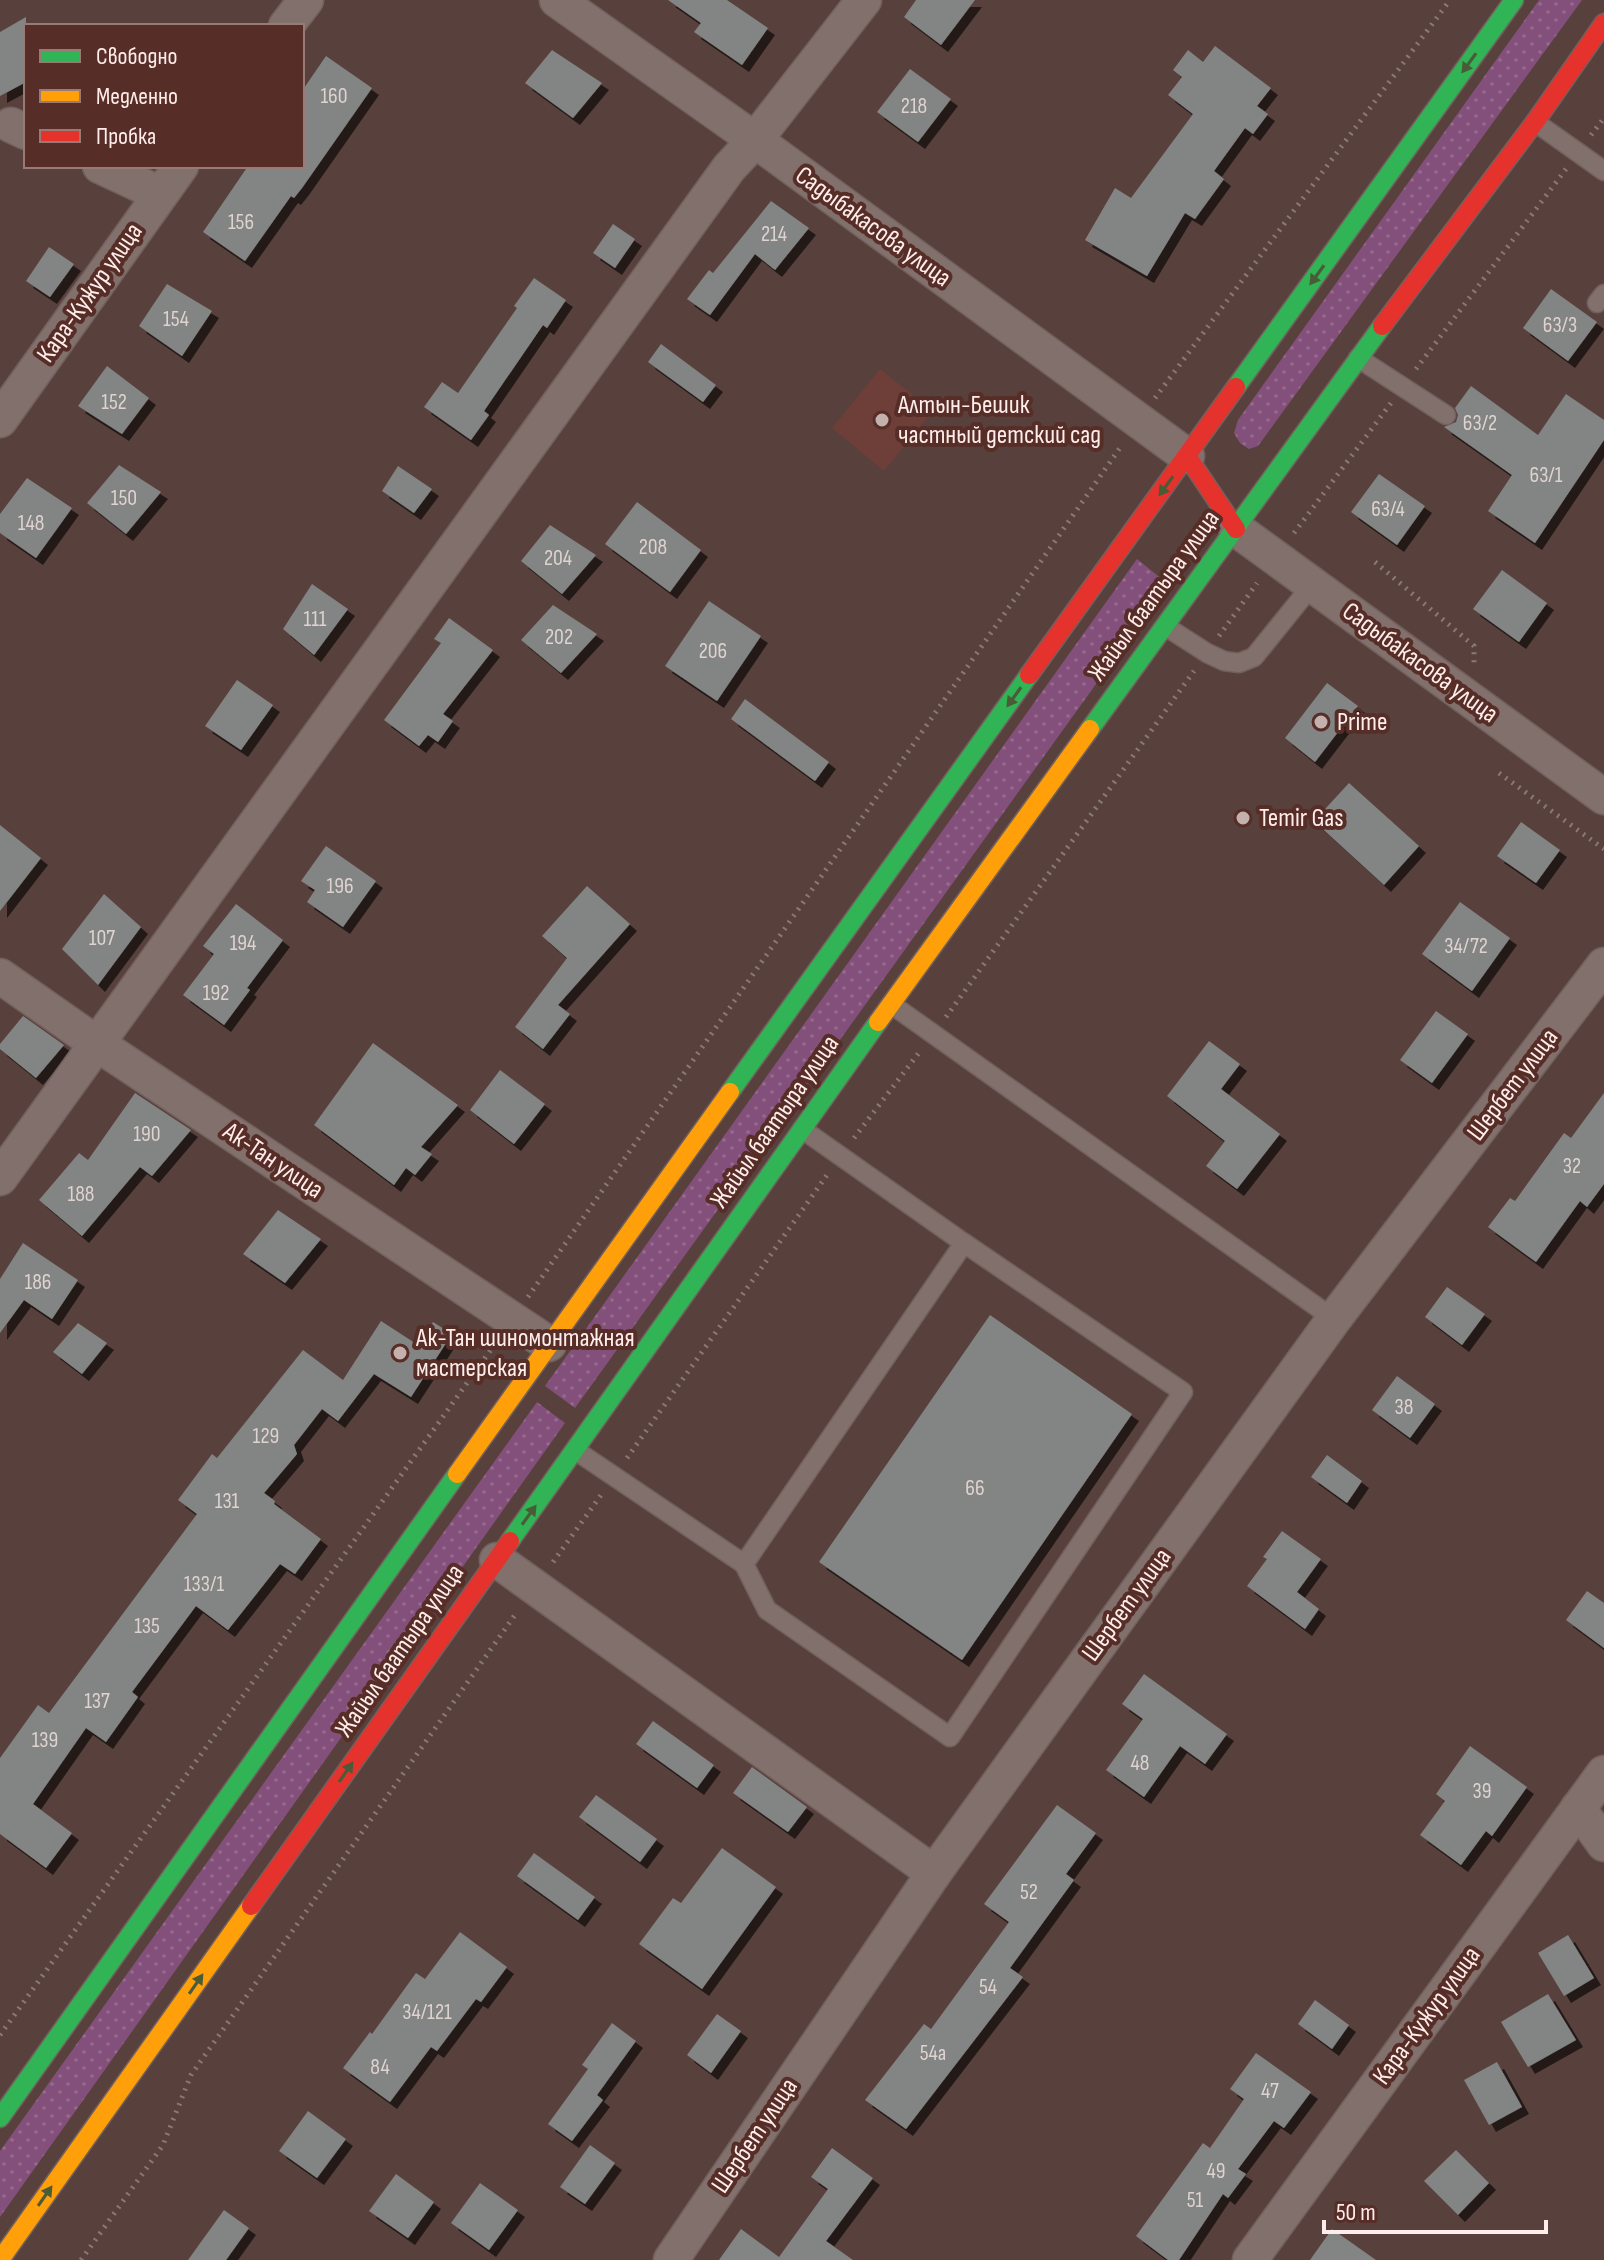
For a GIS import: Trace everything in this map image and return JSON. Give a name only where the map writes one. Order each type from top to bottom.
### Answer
[{"type":"main road","name":"Жайыл баатыра улица","points":[[0,2118],[549,1344],[1514,0]]},
{"type":"main road","name":"Жайыл баатыра улица","points":[[0,2260],[891,1004],[1604,23]]},
{"type":"main road","points":[[1187,456],[1236,529]]},
{"type":"street","points":[[288,24],[306,0]]},
{"type":"street","name":"Садыбакасова улица","points":[[557,0],[755,140],[1187,456]]},
{"type":"street","points":[[0,1178],[729,168],[755,140],[864,0]]},
{"type":"street","points":[[104,168],[160,194]]},
{"type":"street","name":"Кара-Кужур улица","points":[[0,420],[180,168]]},
{"type":"street","name":"Садыбакасова улица","points":[[1236,529],[1604,797]]},
{"type":"street","name":"Шербет улица","points":[[671,2260],[934,1873],[1334,1319],[1604,965]]},
{"type":"street","name":"Ак-Тан улица","points":[[0,976],[549,1344]]},
{"type":"street","points":[[497,1560],[934,1873]]},
{"type":"street","name":"Кара-Кужур улица","points":[[1250,2260],[1604,1773]]},
{"type":"street","points":[[1578,1808],[1604,1844]]},
{"type":"lane","points":[[1535,122],[1604,171]]},
{"type":"lane","points":[[1358,358],[1446,415]]},
{"type":"lane","points":[[1165,626],[1207,653],[1224,661],[1239,663],[1254,657],[1313,584]]},
{"type":"lane","points":[[891,1004],[1334,1319]]},
{"type":"lane","points":[[575,1450],[744,1564],[767,1610],[950,1737],[1183,1392],[802,1129]]},
{"type":"lane","points":[[744,1564],[964,1243]]},
{"type":"path","points":[[0,2035],[512,1320],[1138,421],[1450,0]]},
{"type":"path","points":[[1375,562],[1474,646],[1474,668]]},
{"type":"path","points":[[1499,773],[1604,849]]},
{"type":"shaded area","points":[[1539,0],[1582,0],[1258,446],[1249,449],[1240,443],[1234,433],[1238,420]]},
{"type":"shaded area","name":"Алтын-Бешик частный детский сад","points":[[880,369],[933,411],[884,471],[832,428]]},
{"type":"shaded area","points":[[1137,559],[1168,584],[575,1408],[545,1386]]},
{"type":"shaded area","points":[[537,1402],[565,1423],[0,2217],[0,2151]]},
{"type":"building","points":[[668,0],[727,0],[768,28],[742,65],[694,32],[701,23]]},
{"type":"building","points":[[916,0],[975,0],[941,45],[904,17]]},
{"type":"building","points":[[26,17],[24,83],[0,96],[0,32]]},
{"type":"building","points":[[1215,46],[1271,88],[1257,106],[1268,114],[1253,134],[1245,128],[1214,171],[1224,179],[1195,219],[1185,213],[1147,276],[1085,240],[1115,188],[1131,198],[1193,114],[1168,95],[1182,77],[1173,70],[1188,50],[1203,62]]},
{"type":"building","points":[[552,50],[602,83],[573,118],[525,83]]},
{"type":"building","points":[[326,56],[372,88],[302,188],[294,198],[291,196],[245,261],[203,232],[247,168],[304,168],[304,88]]},
{"type":"building","points":[[910,69],[951,99],[918,142],[877,112]]},
{"type":"building","points":[[771,201],[809,228],[775,270],[755,254],[710,315],[687,299],[709,270],[713,273]]},
{"type":"building","points":[[613,224],[635,239],[615,268],[593,253]]},
{"type":"building","points":[[49,247],[74,264],[50,297],[26,281]]},
{"type":"building","points":[[534,278],[566,300],[547,328],[543,325],[484,411],[489,415],[471,440],[424,407],[442,382],[458,393]]},
{"type":"building","points":[[167,284],[212,311],[182,356],[139,326]]},
{"type":"building","points":[[1551,289],[1597,322],[1568,361],[1523,328]]},
{"type":"building","points":[[661,344],[716,385],[703,402],[648,362]]},
{"type":"building","points":[[107,366],[149,398],[122,434],[78,406]]},
{"type":"building","points":[[1471,386],[1538,435],[1566,394],[1604,420],[1604,440],[1535,543],[1488,511],[1512,475],[1444,427],[1456,422],[1458,415],[1455,408]]},
{"type":"building","points":[[119,465],[161,492],[126,534],[87,503]]},
{"type":"building","points":[[398,466],[432,489],[414,513],[382,491]]},
{"type":"building","points":[[1379,474],[1425,506],[1397,545],[1351,512]]},
{"type":"building","points":[[27,478],[72,508],[36,558],[0,533],[0,514]]},
{"type":"building","points":[[637,502],[701,550],[670,592],[605,544]]},
{"type":"building","points":[[550,525],[596,555],[562,594],[521,561]]},
{"type":"building","points":[[1502,570],[1547,603],[1519,642],[1473,609]]},
{"type":"building","points":[[312,584],[348,609],[314,655],[283,629]]},
{"type":"building","points":[[709,601],[761,636],[717,701],[665,666]]},
{"type":"building","points":[[553,605],[597,634],[561,673],[521,640]]},
{"type":"building","points":[[449,618],[493,650],[443,714],[453,721],[438,742],[428,735],[419,746],[384,720],[441,643],[434,639]]},
{"type":"building","points":[[237,680],[273,705],[241,750],[205,726]]},
{"type":"building","name":"Prime","points":[[1327,683],[1358,706],[1315,762],[1285,738]]},
{"type":"building","points":[[745,699],[829,762],[815,781],[731,719]]},
{"type":"building","points":[[1349,783],[1419,846],[1384,885],[1314,821]]},
{"type":"building","points":[[1521,822],[1560,850],[1536,883],[1497,856]]},
{"type":"building","points":[[0,825],[41,858],[0,911]]},
{"type":"building","points":[[326,846],[376,881],[343,927],[307,902],[315,890],[301,881]]},
{"type":"building","points":[[587,886],[630,924],[558,1005],[570,1014],[543,1049],[515,1027],[567,958],[542,936]]},
{"type":"building","points":[[104,894],[141,927],[98,985],[62,949]]},
{"type":"building","points":[[1460,902],[1510,938],[1472,991],[1422,954]]},
{"type":"building","points":[[236,904],[283,940],[224,1025],[183,995],[214,954],[203,946]]},
{"type":"building","points":[[1436,1011],[1468,1034],[1432,1083],[1400,1060]]},
{"type":"building","points":[[23,1016],[64,1045],[36,1078],[0,1049],[0,1044]]},
{"type":"building","points":[[1209,1041],[1240,1064],[1221,1089],[1280,1134],[1237,1189],[1206,1166],[1225,1141],[1167,1096]]},
{"type":"building","points":[[373,1043],[458,1105],[421,1147],[432,1154],[415,1175],[406,1168],[394,1185],[314,1125]]},
{"type":"building","points":[[500,1070],[545,1104],[514,1144],[470,1110]]},
{"type":"building","points":[[135,1093],[191,1130],[152,1176],[140,1167],[82,1236],[39,1200],[79,1153],[88,1160]]},
{"type":"building","points":[[1604,1093],[1604,1184],[1587,1207],[1580,1201],[1536,1262],[1488,1227],[1510,1198],[1515,1201],[1564,1133],[1571,1138]]},
{"type":"building","points":[[278,1210],[321,1239],[285,1283],[243,1254]]},
{"type":"building","points":[[23,1243],[78,1280],[52,1319],[24,1300],[0,1333],[0,1279]]},
{"type":"building","points":[[1447,1287],[1485,1314],[1462,1345],[1425,1317]]},
{"type":"building","points":[[990,1315],[1132,1414],[962,1660],[819,1562]]},
{"type":"building","points":[[381,1321],[418,1345],[433,1322],[452,1334],[411,1397],[374,1374],[338,1421],[322,1409],[294,1445],[297,1454],[264,1493],[321,1539],[295,1574],[280,1564],[228,1630],[196,1606],[132,1692],[138,1697],[106,1742],[86,1728],[33,1804],[72,1833],[46,1868],[0,1834],[0,1758],[38,1705],[49,1713],[197,1514],[178,1500],[212,1454],[217,1458],[303,1350],[343,1380]]},
{"type":"building","points":[[78,1323],[107,1343],[82,1374],[53,1352]]},
{"type":"building","points":[[1397,1376],[1435,1404],[1410,1438],[1372,1410]]},
{"type":"building","points":[[1327,1455],[1362,1481],[1347,1503],[1311,1477]]},
{"type":"building","points":[[1282,1531],[1321,1559],[1297,1592],[1319,1609],[1305,1629],[1247,1586]]},
{"type":"building","points":[[1587,1591],[1604,1603],[1604,1648],[1566,1620]]},
{"type":"building","points":[[1144,1674],[1227,1734],[1205,1764],[1180,1746],[1144,1797],[1106,1770],[1143,1719],[1122,1704]]},
{"type":"building","points":[[653,1721],[714,1765],[697,1788],[636,1744]]},
{"type":"building","points":[[1470,1746],[1527,1787],[1492,1836],[1486,1831],[1461,1865],[1420,1835],[1445,1801],[1436,1794]]},
{"type":"building","points":[[752,1767],[807,1807],[788,1832],[733,1793]]},
{"type":"building","points":[[596,1795],[657,1839],[640,1862],[579,1817]]},
{"type":"building","points":[[1057,1805],[1096,1833],[1066,1874],[1074,1880],[1010,1968],[1023,1977],[906,2129],[865,2100],[924,2024],[931,2029],[1009,1922],[984,1904]]},
{"type":"building","points":[[722,1848],[776,1887],[702,1989],[639,1944],[673,1898],[681,1903]]},
{"type":"building","points":[[534,1853],[595,1897],[578,1920],[517,1876]]},
{"type":"building","points":[[460,1932],[507,1967],[481,2002],[476,1999],[437,2051],[431,2047],[390,2102],[343,2068],[416,1973],[425,1979]]},
{"type":"building","points":[[1568,1935],[1594,1978],[1564,1996],[1538,1953]]},
{"type":"building","points":[[1548,1994],[1576,2040],[1528,2067],[1501,2022]]},
{"type":"building","points":[[1315,2000],[1349,2025],[1332,2049],[1298,2024]]},
{"type":"building","points":[[717,2014],[741,2031],[711,2073],[687,2055]]},
{"type":"building","points":[[612,2023],[636,2041],[597,2095],[603,2100],[572,2141],[548,2124],[588,2069],[582,2065]]},
{"type":"building","points":[[1256,2053],[1311,2092],[1284,2128],[1274,2121],[1238,2169],[1246,2174],[1228,2198],[1223,2194],[1179,2260],[1168,2260],[1136,2236],[1203,2143],[1210,2148],[1244,2099],[1230,2089]]},
{"type":"building","points":[[1497,2062],[1522,2107],[1489,2125],[1464,2080]]},
{"type":"building","points":[[308,2111],[346,2139],[317,2178],[279,2151]]},
{"type":"building","points":[[590,2145],[615,2163],[585,2204],[560,2187]]},
{"type":"building","points":[[832,2148],[873,2178],[826,2241],[853,2260],[719,2260],[741,2229],[779,2257],[828,2189],[811,2177]]},
{"type":"building","points":[[1456,2150],[1489,2183],[1458,2215],[1424,2181]]},
{"type":"building","points":[[396,2174],[434,2202],[408,2238],[369,2211]]},
{"type":"building","points":[[480,2183],[518,2210],[489,2250],[451,2223]]},
{"type":"building","points":[[224,2210],[249,2228],[226,2260],[188,2260]]},
{"type":"building","points":[[1332,2229],[1376,2260],[1310,2260]]},
{"type":"traffic: fast","points":[[1236,387],[1514,0]]},
{"type":"traffic: fast","points":[[1090,729],[1382,326]]},
{"type":"traffic: fast","points":[[730,1092],[1029,675]]},
{"type":"traffic: fast","points":[[510,1541],[878,1022]]},
{"type":"traffic: fast","points":[[0,2118],[457,1474]]},
{"type":"traffic: slow","points":[[878,1022],[1090,729]]},
{"type":"traffic: slow","points":[[457,1474],[730,1092]]},
{"type":"traffic: slow","points":[[0,2260],[251,1906]]},
{"type":"traffic: jam","points":[[1382,326],[1535,122],[1604,23]]},
{"type":"traffic: jam","points":[[1029,675],[1236,387]]},
{"type":"traffic: jam","points":[[1187,456],[1236,529]]},
{"type":"traffic: jam","points":[[251,1906],[510,1541]]},
{"type":"place","name":"Алтын-Бешик частный детский сад","points":[[882,420]]},
{"type":"place","name":"Prime","points":[[1321,722]]},
{"type":"place","name":"Temir Gas","points":[[1243,818]]},
{"type":"place","name":"Ак-Тан шиномонтажная мастерская","points":[[400,1353]]}]
